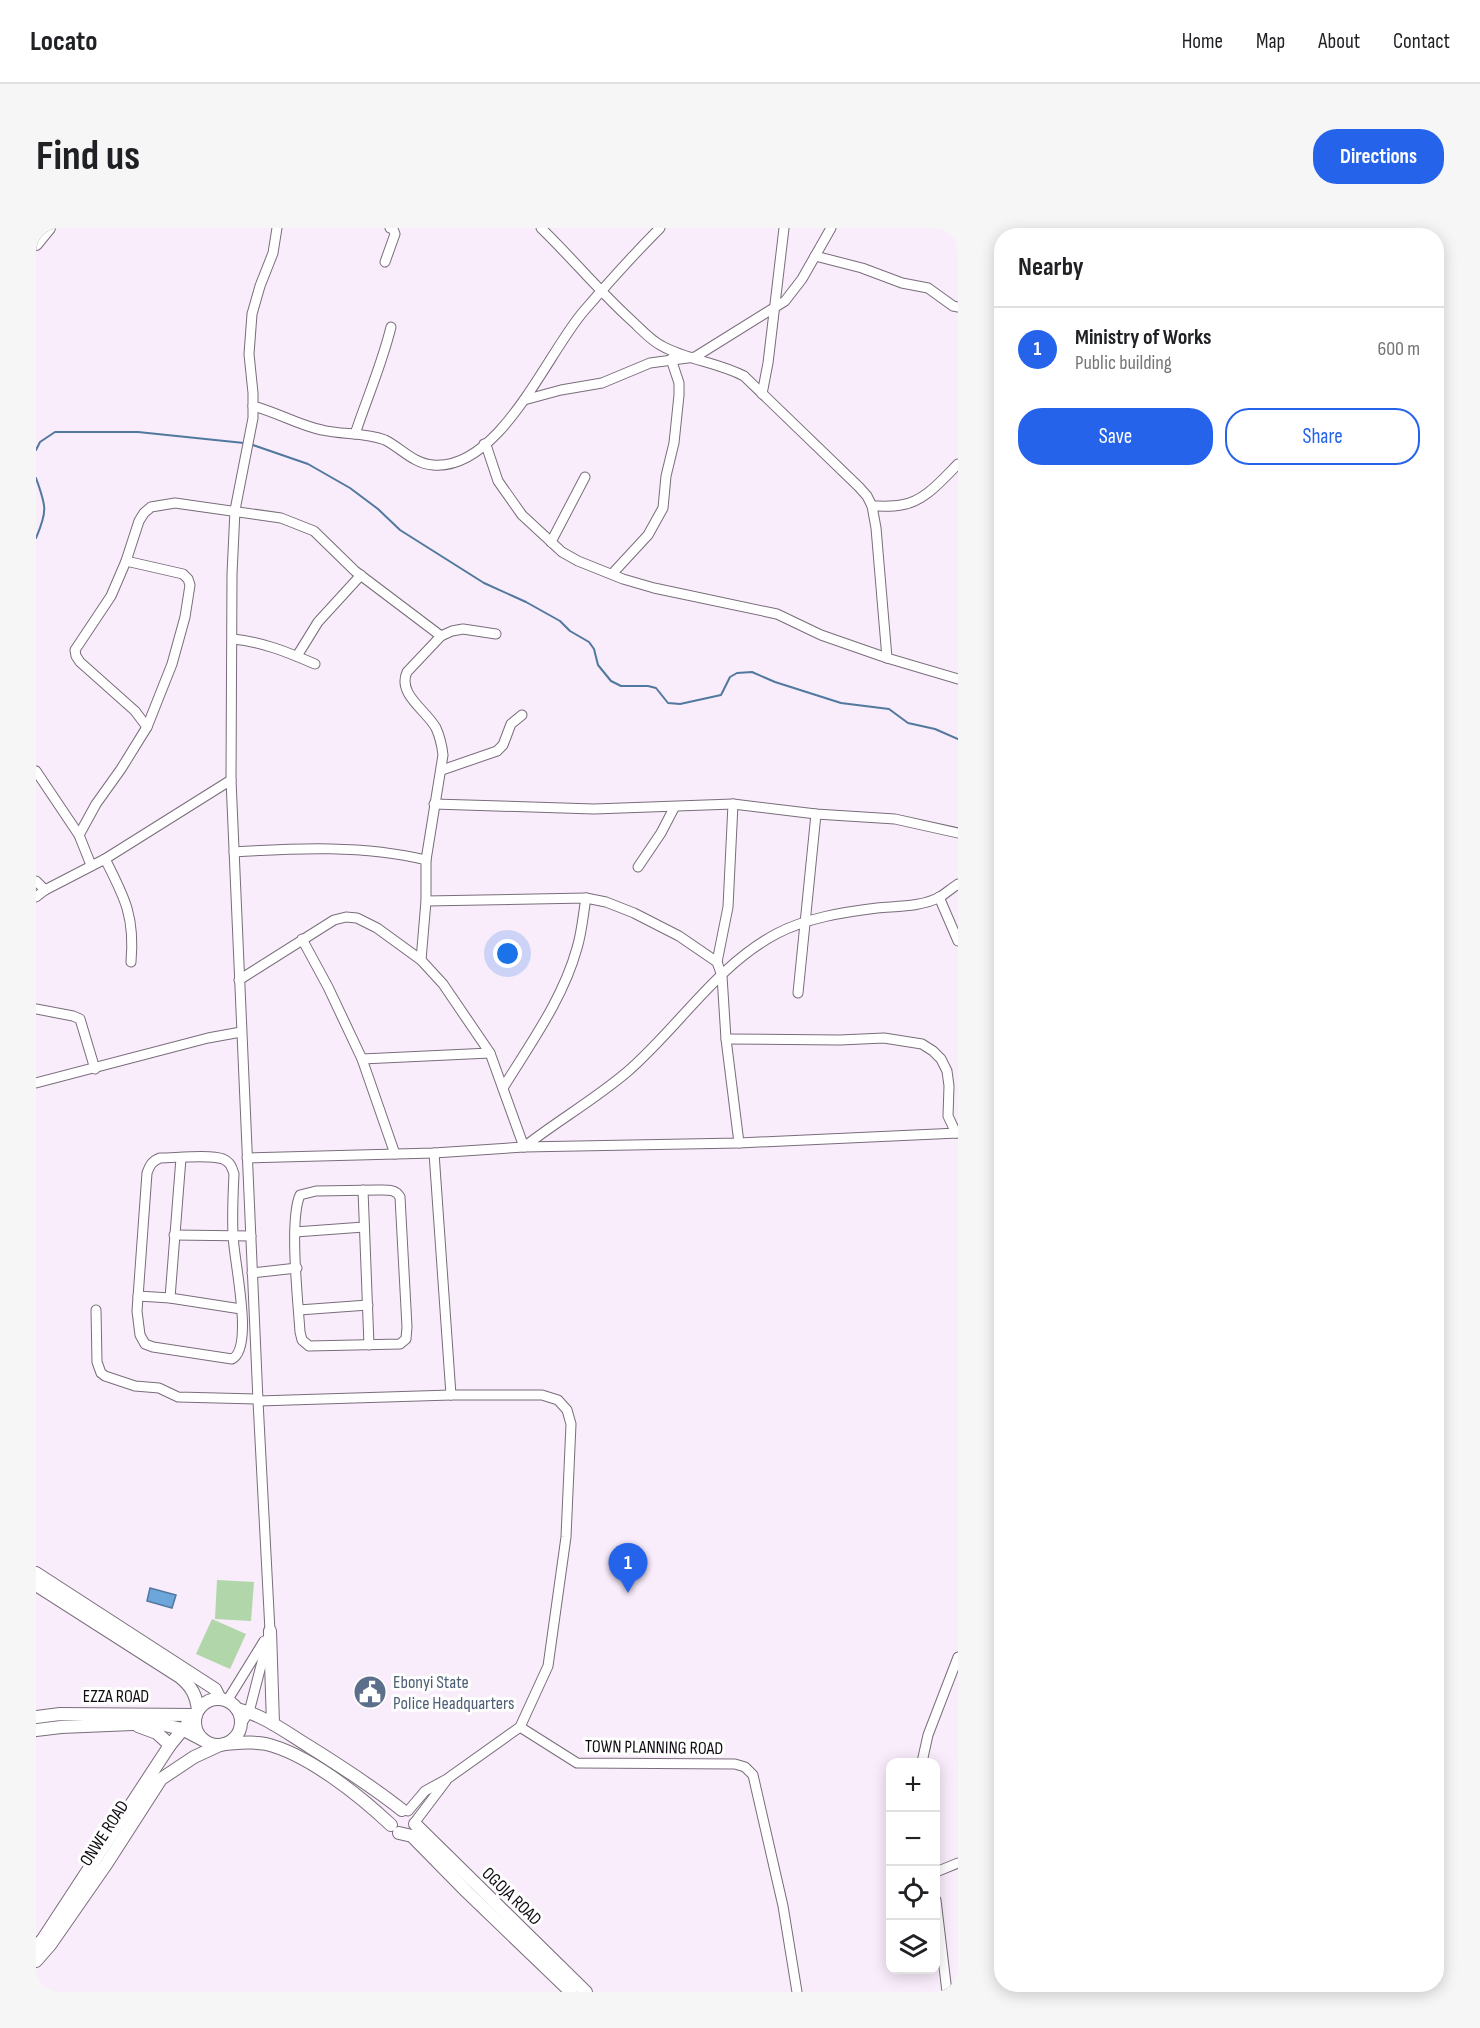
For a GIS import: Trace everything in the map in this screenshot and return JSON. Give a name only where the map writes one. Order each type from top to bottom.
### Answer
[{"type":"main road","points":[[36,244],[49,228]]},
{"type":"main road","points":[[36,1573],[215,1689],[233,1705],[273,1724],[413,1815],[414,1828],[407,1833],[395,1829],[392,1817],[405,1810]]},
{"type":"main road","points":[[36,1585],[180,1677],[190,1686],[196,1696],[195,1727],[202,1740],[209,1744],[222,1745],[234,1739],[241,1724],[233,1705]]},
{"type":"main road","points":[[270,1631],[273,1724]]},
{"type":"main road","points":[[196,1715],[208,1701],[233,1705]]},
{"type":"main road","name":"EZZA ROAD","points":[[36,1717],[72,1714],[196,1715]]},
{"type":"main road","name":"ONWE ROAD","points":[[36,1961],[50,1945],[170,1745],[196,1715]]},
{"type":"main road","name":"EZZA ROAD","points":[[36,1730],[156,1723],[182,1729],[202,1740]]},
{"type":"main road","points":[[134,1725],[157,1732],[170,1745]]},
{"type":"main road","name":"OGOJA ROAD","points":[[222,1745],[266,1744],[290,1753],[361,1796],[395,1829],[412,1836],[571,1992]]},
{"type":"main road","name":"ONWE ROAD","points":[[36,1947],[161,1779],[194,1756],[222,1745]]},
{"type":"main road","name":"OGOJA ROAD","points":[[415,1823],[586,1992]]},
{"type":"street","points":[[233,1705],[270,1631],[231,780],[235,510],[250,437],[253,406],[249,354],[252,314],[273,253],[277,228]]},
{"type":"street","points":[[385,262],[395,234],[390,228]]},
{"type":"street","points":[[541,228],[600,292],[653,341],[664,348],[728,367],[744,376],[867,496],[872,506],[876,528],[887,658]]},
{"type":"street","points":[[253,406],[322,430],[384,440],[416,460],[434,465],[452,465],[461,462],[484,444],[514,414],[575,322],[660,228]]},
{"type":"street","points":[[762,394],[776,308],[784,228]]},
{"type":"street","points":[[524,400],[561,390],[602,384],[650,363],[695,357],[785,301],[802,279],[831,228]]},
{"type":"street","points":[[815,256],[862,268],[902,283],[928,288],[953,306],[958,307]]},
{"type":"street","points":[[355,434],[379,371],[391,327]]},
{"type":"street","points":[[612,574],[648,535],[663,508],[679,395],[679,384],[671,359]]},
{"type":"street","points":[[484,444],[498,482],[522,515],[562,552],[578,561],[654,588],[777,614],[856,649],[958,679]]},
{"type":"street","points":[[872,506],[913,502],[937,485],[958,464]]},
{"type":"street","points":[[551,542],[585,477]]},
{"type":"street","points":[[147,727],[135,711],[76,656],[77,645],[106,604],[126,561],[139,521],[151,507],[175,503],[235,510],[281,518],[314,531],[361,575],[441,636]]},
{"type":"street","points":[[80,835],[96,804],[147,727],[172,664],[185,617],[190,585],[183,574],[126,561]]},
{"type":"street","points":[[297,656],[318,622],[361,575]]},
{"type":"street","points":[[421,960],[426,902],[426,860],[443,755],[435,727],[407,692],[403,679],[406,672],[441,636],[462,629],[496,634]]},
{"type":"street","points":[[232,639],[256,641],[315,664]]},
{"type":"street","points":[[442,770],[497,751],[503,746],[511,724],[522,715]]},
{"type":"street","points":[[36,771],[80,835],[91,865]]},
{"type":"street","points":[[36,897],[105,859],[231,780]]},
{"type":"street","points":[[434,804],[594,809],[674,808],[733,804],[816,814],[895,819],[958,833]]},
{"type":"street","points":[[733,804],[728,907],[717,962],[722,976],[726,1039],[739,1143]]},
{"type":"street","points":[[638,867],[661,833],[674,808]]},
{"type":"street","points":[[798,993],[816,814]]},
{"type":"street","points":[[234,852],[288,848],[406,856],[426,860]]},
{"type":"street","points":[[105,859],[131,916],[133,938],[131,962]]},
{"type":"street","points":[[36,881],[45,890]]},
{"type":"street","points":[[524,1147],[544,1131],[591,1101],[628,1071],[722,976],[760,943],[805,922],[840,914],[906,906],[939,897],[958,884]]},
{"type":"street","points":[[939,897],[958,941]]},
{"type":"street","points":[[426,902],[585,898],[606,902],[634,913],[679,936],[717,962]]},
{"type":"street","points":[[503,1088],[554,1004],[570,969],[582,927],[585,898]]},
{"type":"street","points":[[239,980],[334,920],[346,917],[357,918],[377,928],[421,960],[443,984],[490,1053],[524,1147]]},
{"type":"street","points":[[302,939],[362,1059],[395,1154]]},
{"type":"street","points":[[36,1009],[80,1019],[94,1069]]},
{"type":"street","points":[[36,1083],[208,1038],[241,1032]]},
{"type":"street","points":[[247,1158],[434,1153],[524,1147],[739,1143],[957,1133],[948,1116],[950,1086],[947,1071],[941,1059],[922,1044],[884,1038],[726,1039]]},
{"type":"street","points":[[362,1059],[490,1053]]},
{"type":"street","points":[[434,1153],[451,1395]]},
{"type":"street","points":[[170,1298],[181,1158]]},
{"type":"street","points":[[181,1158],[217,1158],[228,1162],[234,1174],[233,1236],[243,1339],[239,1353],[232,1359],[226,1360],[153,1347],[145,1344],[140,1335],[137,1311],[147,1173],[154,1160],[181,1158]]},
{"type":"street","points":[[363,1190],[369,1345]]},
{"type":"street","points":[[363,1190],[392,1190],[398,1193],[406,1339],[403,1342],[369,1345],[316,1347],[304,1344],[300,1332],[298,1310],[295,1232],[295,1211],[300,1195],[316,1191],[363,1190]]},
{"type":"street","points":[[295,1232],[364,1227]]},
{"type":"street","points":[[174,1235],[251,1236]]},
{"type":"street","points":[[252,1273],[297,1268]]},
{"type":"street","points":[[138,1296],[170,1298],[241,1309]]},
{"type":"street","points":[[298,1310],[368,1305]]},
{"type":"street","points":[[96,1310],[97,1362],[101,1373],[135,1386],[159,1389],[178,1397],[258,1400],[542,1395],[558,1400],[567,1410],[571,1424],[566,1537],[548,1666],[520,1727],[447,1779],[425,1791],[405,1810]]},
{"type":"street","points":[[233,1705],[270,1631]]},
{"type":"street","points":[[923,1758],[928,1735],[957,1661]]},
{"type":"street","name":"TOWN PLANNING ROAD","points":[[520,1727],[577,1762],[735,1764],[745,1767],[753,1775],[783,1906],[797,1992]]},
{"type":"street","points":[[415,1823],[447,1779]]},
{"type":"street","points":[[940,1870],[958,1863]]},
{"type":"street","points":[[938,1920],[947,1992]]},
{"type":"green space","points":[[217,1580],[254,1582],[251,1621],[215,1619]]},
{"type":"green space","points":[[212,1619],[246,1634],[230,1669],[196,1654]]},
{"type":"water","points":[[150,1588],[176,1595],[172,1608],[147,1601]]},
{"type":"waterway","points":[[36,450],[40,442],[55,432],[138,432],[244,443]]},
{"type":"waterway","points":[[250,444],[308,464],[350,488],[378,509],[400,530],[484,583],[560,621],[570,631],[589,642],[594,649],[598,665],[611,681],[621,686],[656,688],[668,703],[680,704],[721,695],[730,677],[737,673],[752,672],[775,682],[841,703],[889,709],[908,723],[935,729],[958,739]]},
{"type":"waterway","points":[[36,478],[44,508],[36,538]]},
{"type":"place","name":"Ministry of Works","points":[[628,1593]]},
{"type":"place","name":"Ebonyi State Police Headquarters","points":[[370,1692]]}]
